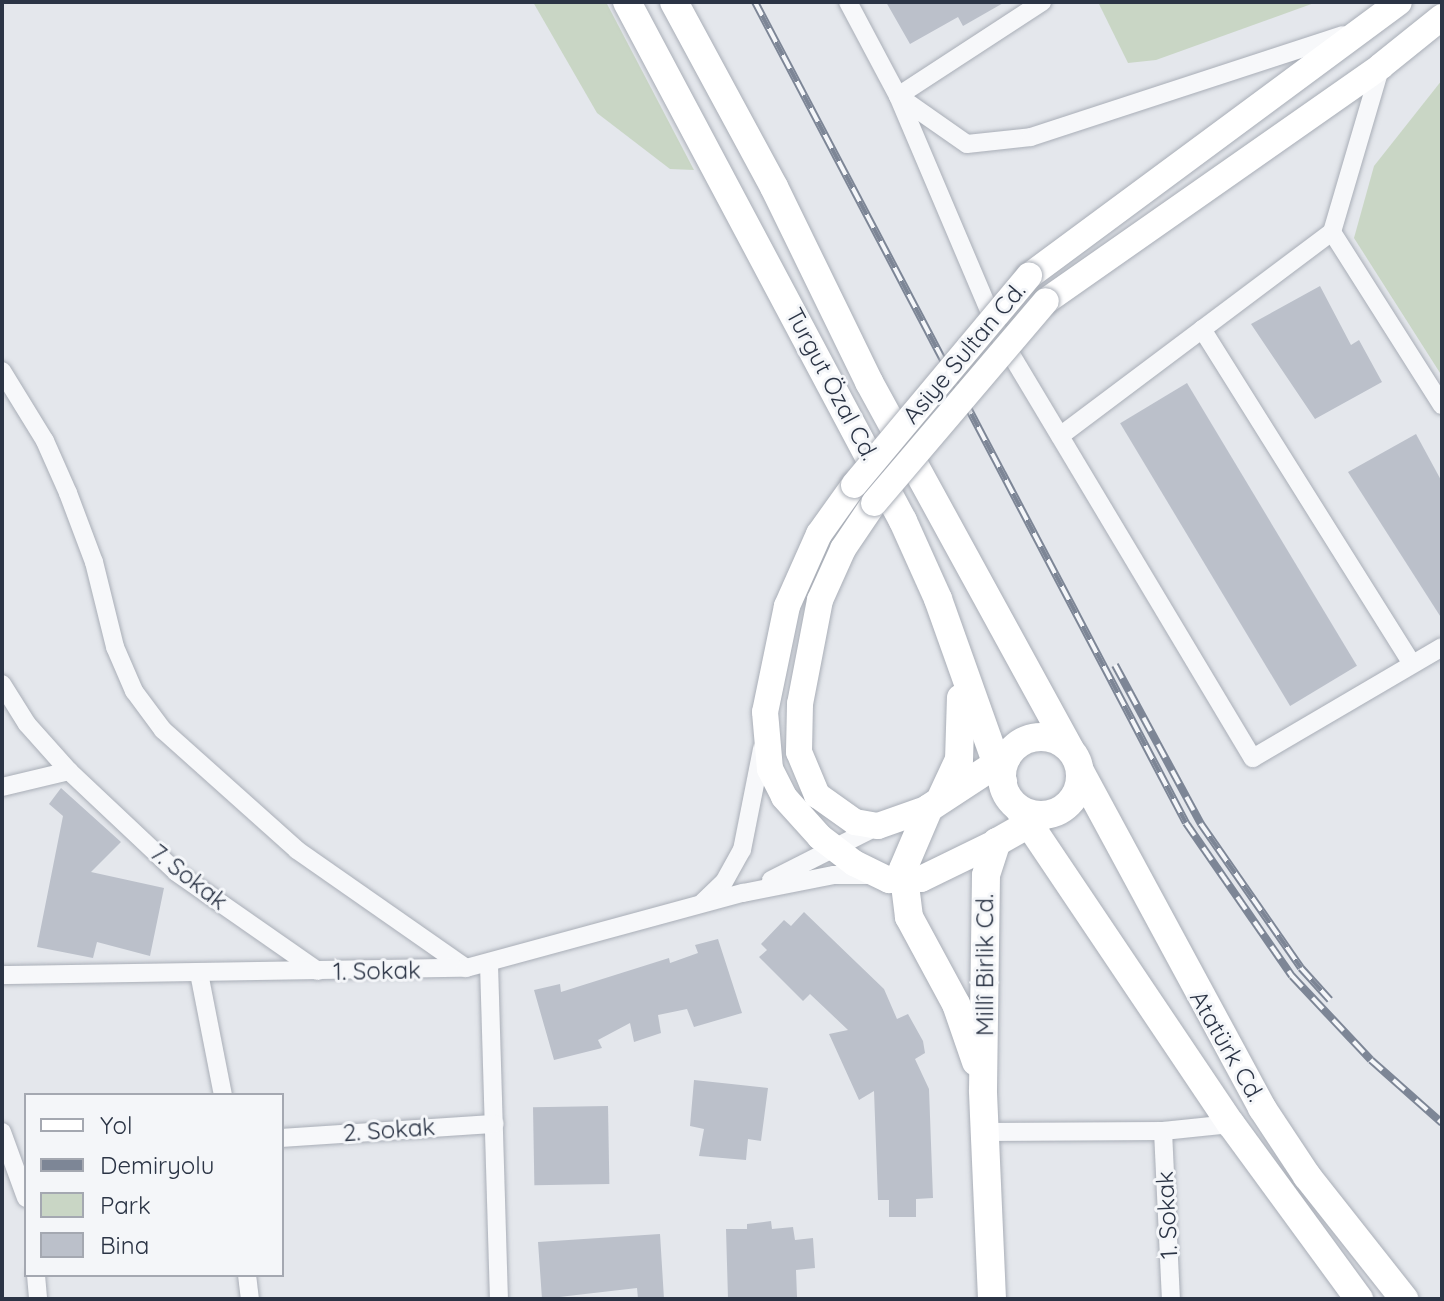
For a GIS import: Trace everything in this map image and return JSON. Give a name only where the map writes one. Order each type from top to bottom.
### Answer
[{"type":"main road","name":"Turgut Özal Cd.","points":[[627,2],[903,521],[938,599],[961,669],[1001,768]]},
{"type":"main road","name":"Turgut Özal Cd.","points":[[674,2],[774,187],[876,396],[1075,761]]},
{"type":"main road","name":"Asiye Sultan Cd.","points":[[889,879],[841,856],[784,797],[770,769],[764,734],[769,681],[792,593],[819,534],[854,485],[1029,276],[1399,2]]},
{"type":"main road","name":"Asiye Sultan Cd.","points":[[878,826],[842,815],[817,795],[803,769],[800,704],[820,600],[843,549],[874,503],[1046,301],[1381,66],[1442,17]]},
{"type":"main road","points":[[889,879],[934,804],[961,745],[961,669]]},
{"type":"main road","points":[[878,826],[934,804],[1001,768],[1033,738],[1059,741],[1075,761],[1074,799],[1030,816],[997,842],[944,870],[889,879]]},
{"type":"main road","name":"Atatürk Cd.","points":[[1075,761],[1262,1108],[1307,1176],[1404,1299]]},
{"type":"main road","points":[[1001,768],[1030,816]]},
{"type":"main road","name":"Atatürk Cd.","points":[[1030,816],[1231,1124],[1359,1299]]},
{"type":"main road","name":"Millî Birlik Cd.","points":[[992,1299],[983,1090],[984,892],[997,842]]},
{"type":"main road","name":"Millî Birlik Cd.","points":[[889,879],[967,1032],[983,1090]]},
{"type":"street","points":[[848,2],[898,96],[1000,336],[1253,758],[1442,647]]},
{"type":"street","points":[[898,96],[1042,2]]},
{"type":"street","points":[[898,96],[967,144],[1031,137],[1366,27]]},
{"type":"street","points":[[1060,436],[1332,232],[1381,66]]},
{"type":"street","points":[[1332,232],[1442,405]]},
{"type":"street","points":[[1202,329],[1412,664]]},
{"type":"street","points":[[2,371],[63,480],[94,562],[115,647],[134,691],[163,730],[310,859],[466,968]]},
{"type":"street","name":"7. Sokak","points":[[2,684],[27,724],[69,771],[176,872],[318,971]]},
{"type":"street","points":[[699,906],[724,882],[742,850],[764,734]]},
{"type":"street","points":[[2,787],[69,771]]},
{"type":"street","points":[[841,856],[842,815]]},
{"type":"street","points":[[743,893],[841,856],[878,826]]},
{"type":"street","points":[[743,893],[841,856]]},
{"type":"street","name":"1. Sokak","points":[[2,975],[466,968],[743,893]]},
{"type":"street","points":[[489,964],[499,1299]]},
{"type":"street","points":[[199,973],[223,1093]]},
{"type":"street","name":"2. Sokak","points":[[284,1138],[495,1124]]},
{"type":"street","points":[[985,1132],[1163,1131],[1231,1124]]},
{"type":"street","name":"1. Sokak","points":[[1163,1131],[1171,1299]]},
{"type":"street","points":[[2,1132],[24,1192]]},
{"type":"street","points":[[36,1277],[38,1299]]},
{"type":"street","points":[[247,1277],[250,1299]]},
{"type":"green space","points":[[533,2],[606,2],[694,170],[670,169],[597,113]]},
{"type":"green space","points":[[1098,2],[1317,2],[1156,60],[1128,63]]},
{"type":"green space","points":[[1442,80],[1442,376],[1354,238],[1374,166]]},
{"type":"building","points":[[886,2],[1005,2],[963,26],[958,17],[910,44]]},
{"type":"building","points":[[1320,286],[1351,345],[1359,340],[1382,382],[1315,419],[1251,324]]},
{"type":"building","points":[[1187,383],[1357,666],[1290,706],[1120,423]]},
{"type":"building","points":[[1416,434],[1442,482],[1442,619],[1348,472]]},
{"type":"building","points":[[61,788],[121,842],[91,872],[164,888],[150,956],[97,942],[93,958],[37,947],[63,816],[49,804]]},
{"type":"building","points":[[804,912],[884,989],[897,1019],[908,1014],[923,1041],[925,1053],[915,1059],[929,1089],[933,1198],[916,1199],[916,1217],[889,1217],[889,1200],[878,1200],[874,1091],[859,1100],[829,1034],[848,1030],[810,994],[803,1001],[759,957],[767,950],[761,944],[784,920],[791,926]]},
{"type":"building","points":[[718,939],[742,1013],[694,1027],[687,1009],[658,1015],[661,1033],[634,1042],[630,1023],[598,1040],[602,1048],[554,1060],[534,990],[560,984],[561,992],[669,958],[670,963],[698,953],[695,945]]},
{"type":"building","points":[[694,1080],[768,1088],[761,1141],[748,1139],[746,1160],[699,1156],[704,1129],[690,1126]]},
{"type":"building","points":[[608,1106],[609,1184],[534,1185],[533,1107]]},
{"type":"building","points":[[771,1221],[772,1229],[793,1227],[795,1240],[813,1238],[815,1268],[796,1270],[797,1297],[728,1299],[726,1229],[747,1229],[747,1224]]},
{"type":"building","points":[[660,1234],[664,1299],[638,1299],[637,1288],[542,1299],[538,1242]]},
{"type":"railway","points":[[755,2],[1186,823],[1292,976],[1371,1060],[1442,1123]]},
{"type":"railway","points":[[1115,665],[1201,824],[1301,968],[1330,1000]]}]
